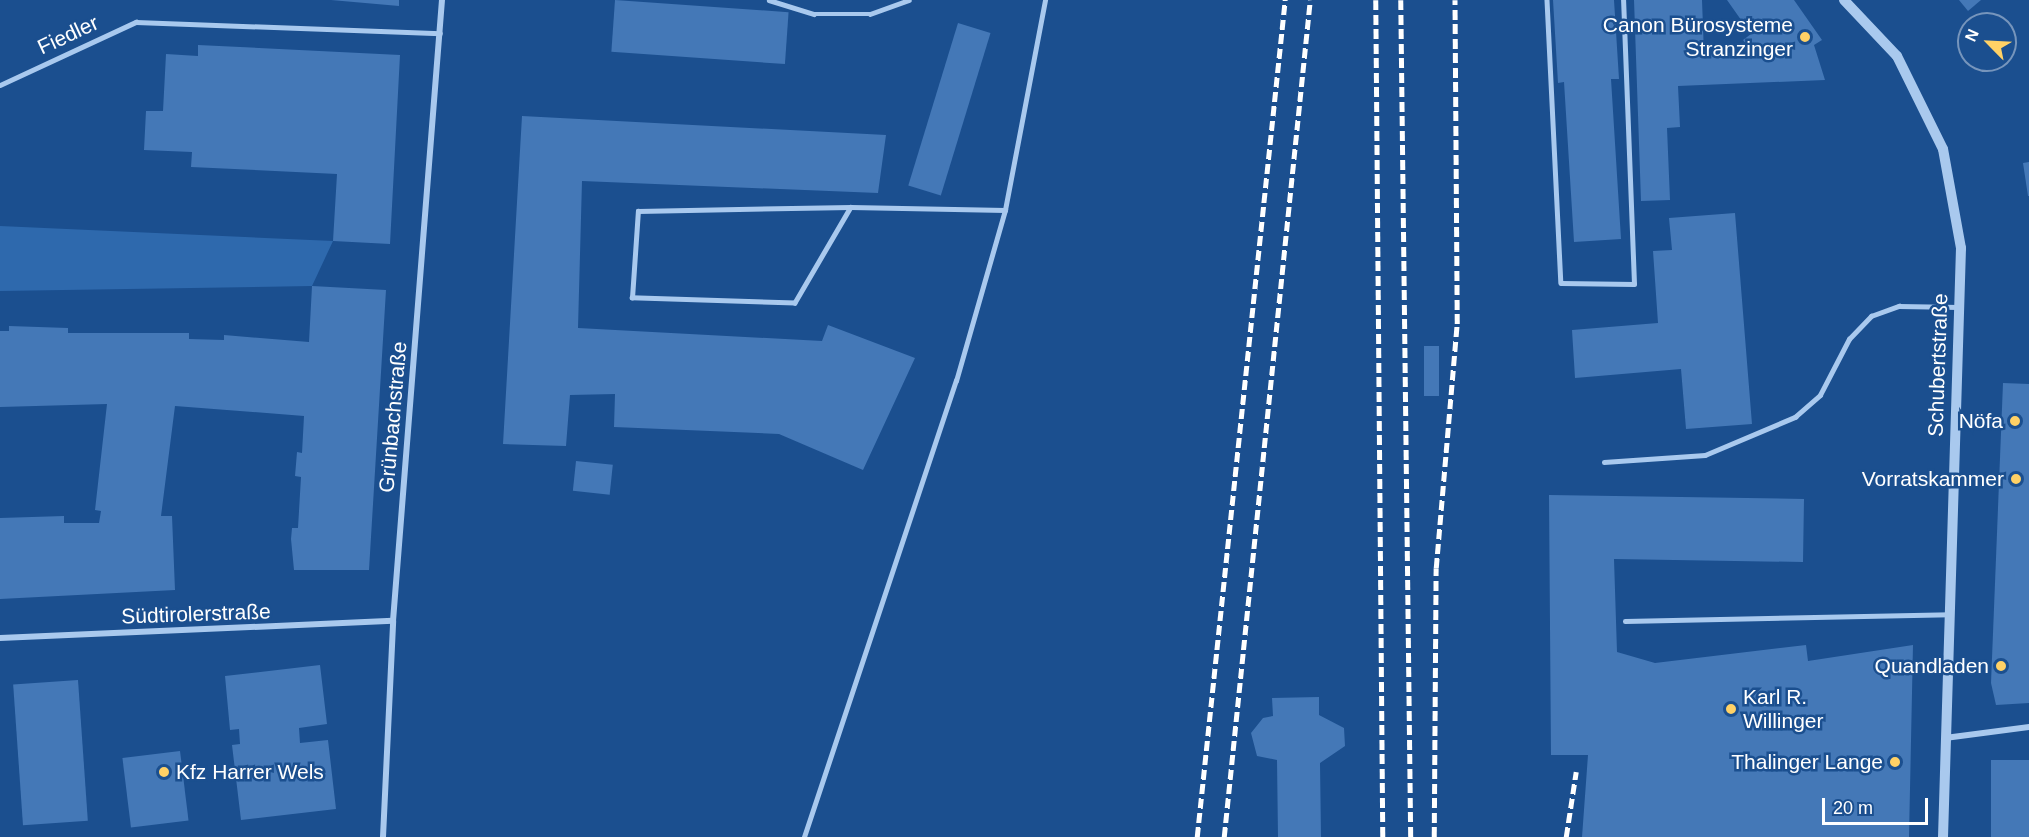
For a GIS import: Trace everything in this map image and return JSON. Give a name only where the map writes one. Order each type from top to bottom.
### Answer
[{"type":"street","name":"Grünbachstraße","points":[[383,837],[393,621],[442,0]]},
{"type":"street","name":"Schubertstraße","points":[[1844,0],[1897,56],[1943,149],[1961,248],[1943,837]]},
{"type":"street","name":"Südtirolerstraße","points":[[0,638],[393,621]]},
{"type":"street","points":[[1945,738],[2029,726]]},
{"type":"lane","points":[[770,0],[814,14],[870,14],[909,0]]},
{"type":"lane","points":[[804,837],[956,381],[1005,210],[1045,0]]},
{"type":"lane","points":[[1547,0],[1561,284],[1634,284],[1623,0]]},
{"type":"lane","name":"Fiedler","points":[[0,85],[136,22],[440,33]]},
{"type":"lane","points":[[851,207],[795,303],[632,298],[638,211],[851,207],[1005,210]]},
{"type":"lane","points":[[1604,462],[1705,455],[1795,417],[1820,395],[1850,339],[1871,316],[1899,306],[1959,308]]},
{"type":"lane","points":[[1625,621],[1950,614]]},
{"type":"shaded area","points":[[0,226],[333,241],[312,286],[0,291]]},
{"type":"building","points":[[331,0],[399,0],[399,6]]},
{"type":"building","points":[[615,0],[789,12],[785,64],[611,52]]},
{"type":"building","points":[[1553,0],[1614,0],[1619,79],[1611,79],[1621,239],[1574,242],[1564,82],[1558,83]]},
{"type":"building","points":[[1634,0],[1702,0],[1704,54],[1752,52],[1743,40],[1751,34],[1727,0],[1794,0],[1822,40],[1814,45],[1825,80],[1678,86],[1680,127],[1667,128],[1670,200],[1641,201]]},
{"type":"building","points":[[1959,0],[1981,0],[1968,11]]},
{"type":"building","points":[[958,23],[991,33],[941,196],[908,186]]},
{"type":"building","points":[[198,45],[400,55],[390,244],[333,241],[337,174],[191,167],[192,152],[144,150],[146,111],[163,111],[166,54],[198,56]]},
{"type":"building","points":[[522,116],[886,135],[878,193],[582,181],[578,328],[822,341],[828,325],[915,358],[863,470],[779,434],[614,427],[615,394],[570,395],[566,446],[503,444]]},
{"type":"building","points":[[2029,162],[2029,196],[2028,196],[2023,163]]},
{"type":"building","points":[[1735,213],[1752,424],[1686,429],[1681,369],[1575,378],[1572,330],[1658,323],[1653,251],[1672,250],[1669,218]]},
{"type":"building","points":[[312,286],[386,290],[369,570],[294,570],[291,539],[292,528],[298,528],[301,477],[295,476],[297,452],[302,453],[304,416],[175,406],[161,516],[172,516],[175,590],[0,599],[0,518],[64,516],[64,523],[99,523],[101,511],[95,510],[107,404],[0,407],[0,331],[9,331],[9,326],[68,328],[68,333],[189,333],[189,339],[224,340],[224,335],[309,342]]},
{"type":"building","points":[[1424,346],[1439,346],[1439,396],[1424,396]]},
{"type":"building","points":[[2003,383],[2029,384],[2029,703],[1996,705],[1991,683]]},
{"type":"building","points":[[576,461],[613,465],[610,495],[573,491]]},
{"type":"building","name":"Karl R. Willinger","points":[[1549,495],[1804,499],[1803,562],[1614,559],[1617,652],[1655,663],[1806,645],[1808,661],[1913,645],[1909,837],[1582,837],[1588,755],[1551,755]]},
{"type":"building","points":[[320,665],[327,724],[299,728],[300,743],[328,740],[336,809],[241,820],[232,745],[240,744],[239,729],[230,730],[225,676]]},
{"type":"building","points":[[78,680],[88,821],[23,825],[13,685]]},
{"type":"building","points":[[1319,697],[1319,715],[1344,728],[1345,746],[1320,763],[1321,837],[1278,837],[1277,760],[1257,756],[1251,733],[1263,718],[1273,716],[1272,698]]},
{"type":"building","points":[[180,751],[189,820],[131,828],[122,758]]},
{"type":"building","points":[[1991,760],[2029,760],[2029,837],[1991,837]]},
{"type":"railway","points":[[1197,837],[1285,0]]},
{"type":"railway","points":[[1224,837],[1310,0]]},
{"type":"railway","points":[[1376,0],[1383,837]]},
{"type":"railway","points":[[1401,0],[1411,837]]},
{"type":"railway","points":[[1434,837],[1436,568],[1457,324],[1455,0]]},
{"type":"railway","points":[[1566,837],[1576,772]]},
{"type":"place","name":"Canon Bürosysteme Stranzinger","points":[[1805,37]]},
{"type":"place","name":"Nöfa","points":[[2015,421]]},
{"type":"place","name":"Vorratskammer","points":[[2016,479]]},
{"type":"place","name":"Quandladen","points":[[2001,666]]},
{"type":"place","name":"Karl R. Willinger","points":[[1731,709]]},
{"type":"place","name":"Thalinger Lange","points":[[1895,762]]},
{"type":"place","name":"Kfz Harrer Wels","points":[[164,772]]}]
